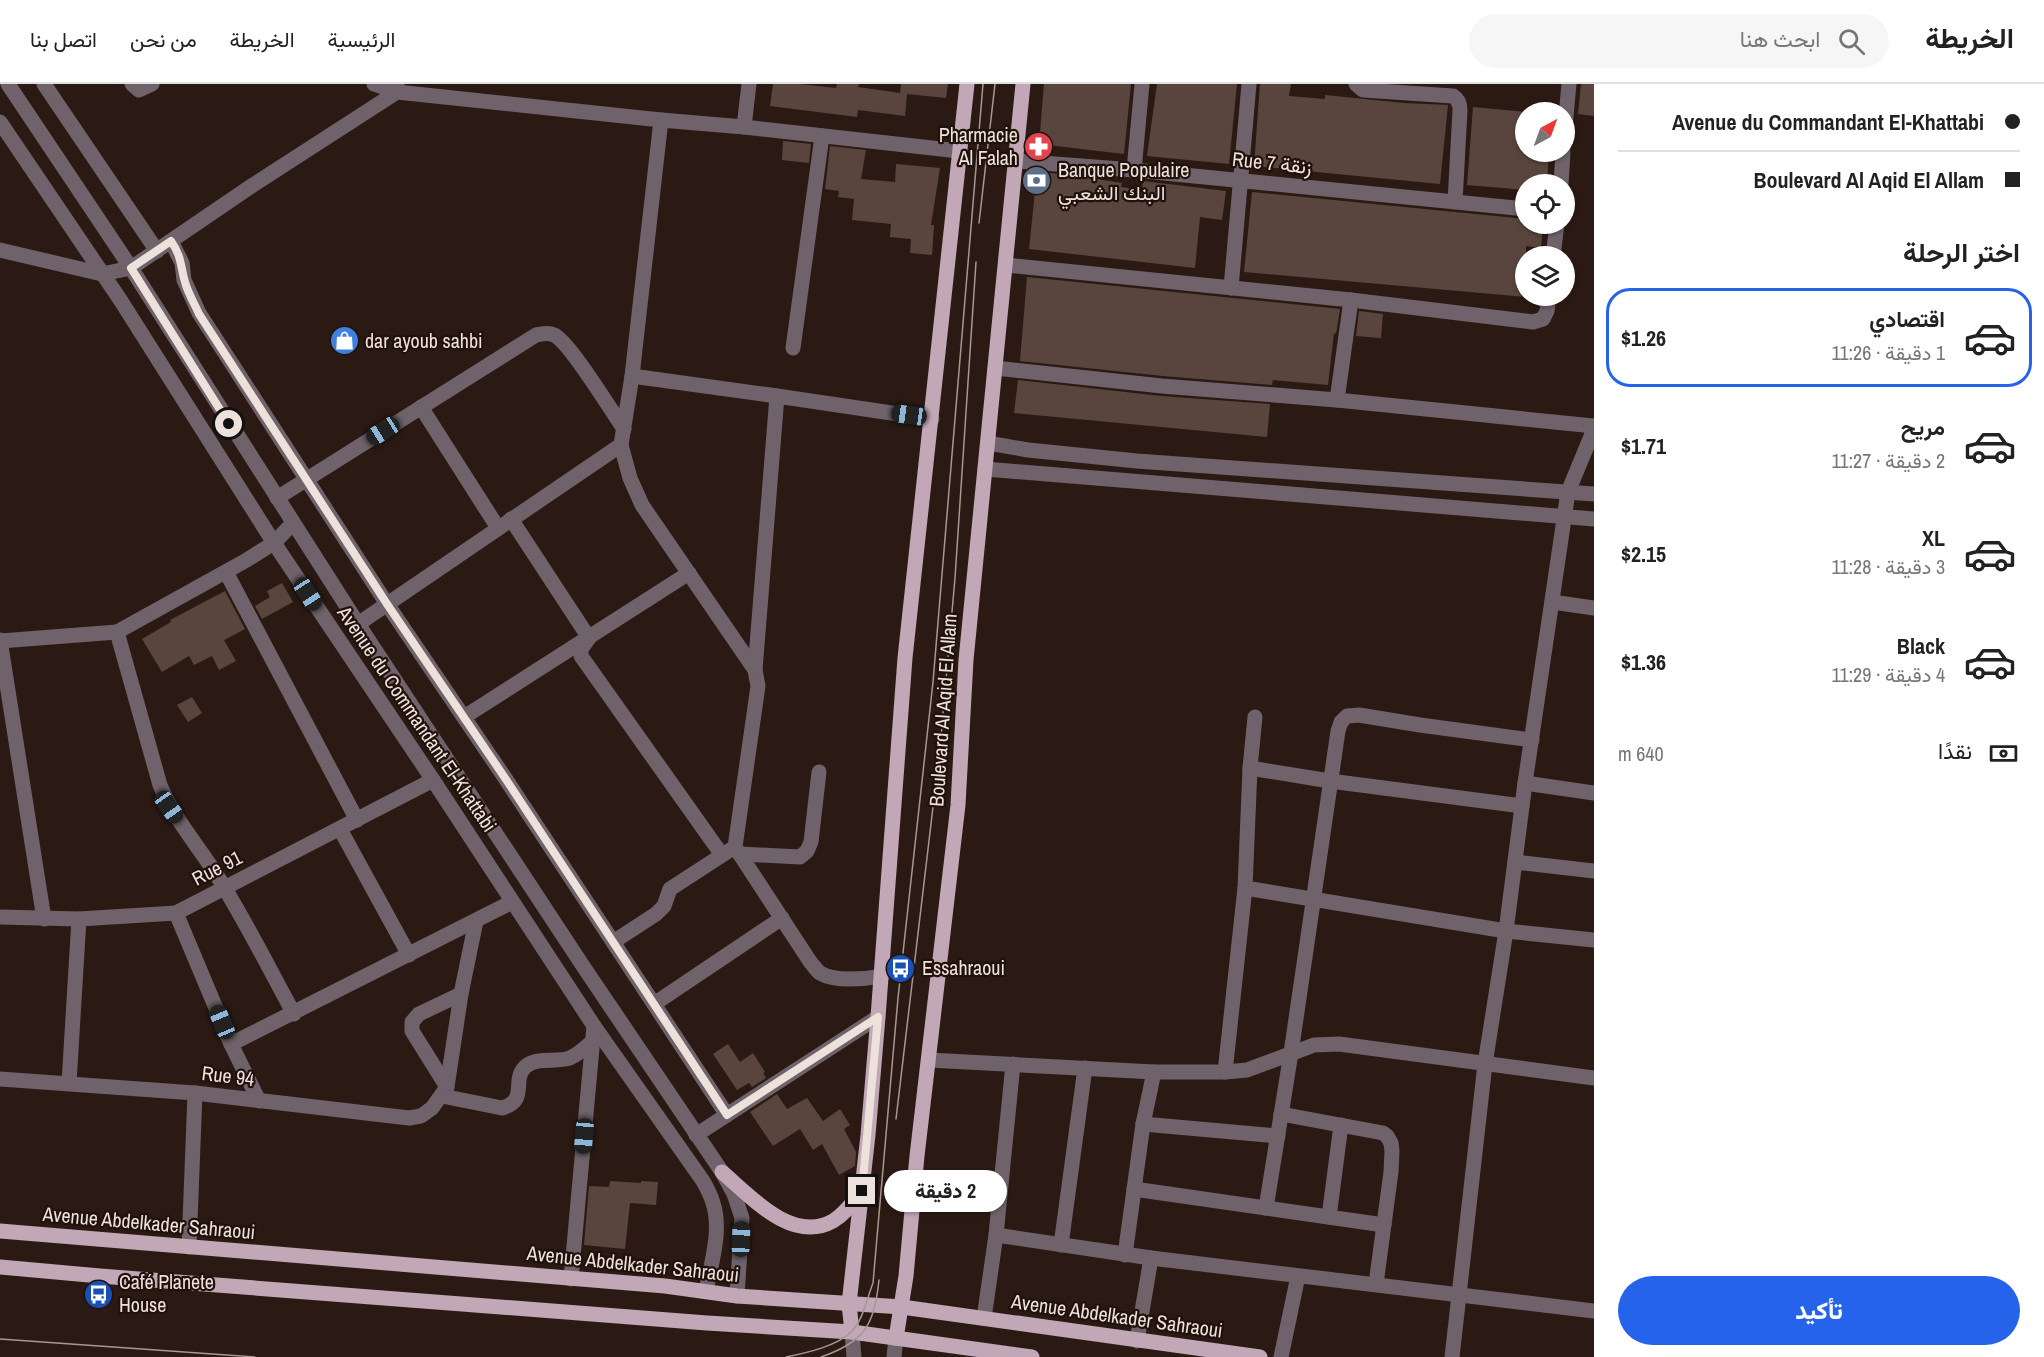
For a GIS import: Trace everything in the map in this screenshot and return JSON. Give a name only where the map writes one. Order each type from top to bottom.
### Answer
[{"type":"main road","name":"Boulevard Al Aqid El Allam","points":[[852,1332],[849,1304],[882,976],[905,658],[967,84]]},
{"type":"main road","name":"Boulevard Al Aqid El Allam","points":[[896,1338],[902,1307],[958,805],[966,660],[1023,84]]},
{"type":"main road","points":[[722,1172],[775,1215],[793,1225],[806,1227],[831,1222],[842,1214],[862,1191]]},
{"type":"main road","name":"Avenue Abdelkader Sahraoui","points":[[0,1232],[571,1278],[737,1296],[902,1307],[1260,1357]]},
{"type":"main road","points":[[0,1267],[707,1323],[852,1332],[1032,1357]]},
{"type":"street","name":"Avenue du Commandant El-Khattabi","points":[[8,84],[131,268],[357,624],[722,1172],[734,1194],[742,1218],[737,1296]]},
{"type":"street","points":[[44,84],[157,251]]},
{"type":"street","points":[[132,84],[139,90],[152,84]]},
{"type":"street","points":[[374,84],[661,120],[959,151]]},
{"type":"street","points":[[744,127],[749,84]]},
{"type":"street","points":[[1134,170],[1142,84]]},
{"type":"street","points":[[1231,288],[1250,84]]},
{"type":"street","points":[[1356,84],[1363,90],[1453,96],[1456,99],[1460,104],[1460,110],[1455,202]]},
{"type":"street","points":[[1567,102],[1569,84]]},
{"type":"street","points":[[0,250],[102,274],[131,268],[397,88]]},
{"type":"street","points":[[661,120],[632,376],[621,445],[630,478],[642,505],[754,670]]},
{"type":"street","name":"Avenue du Commandant El-Khattabi","points":[[0,122],[185,400],[274,543],[513,902],[593,1034],[703,1181],[713,1204],[716,1231],[706,1291]]},
{"type":"street","points":[[793,348],[822,136]]},
{"type":"street","name":"Rue 7 زنقة","points":[[1015,161],[1134,170],[1515,207]]},
{"type":"street","points":[[171,241],[182,263],[187,287],[199,314],[387,604],[727,1115]]},
{"type":"street","points":[[1006,265],[1351,300],[1533,322],[1543,319],[1548,306]]},
{"type":"street","points":[[1337,400],[1351,300]]},
{"type":"street","points":[[277,498],[536,335],[545,333],[554,334],[567,346],[624,429]]},
{"type":"street","points":[[995,368],[1162,387],[1337,400],[1594,427],[1568,492],[1485,1064],[1452,1357]]},
{"type":"street","points":[[632,376],[932,418]]},
{"type":"street","points":[[777,396],[754,670],[758,686],[738,851],[819,973],[832,977],[865,979],[882,976]]},
{"type":"street","points":[[422,407],[498,528]]},
{"type":"street","points":[[988,443],[1028,450],[1137,460],[1594,494]]},
{"type":"street","points":[[357,624],[621,445]]},
{"type":"street","points":[[985,469],[1594,519]]},
{"type":"street","points":[[511,519],[589,638]]},
{"type":"street","points":[[44,919],[0,641],[117,632],[274,543],[293,523]]},
{"type":"street","points":[[226,572],[357,820]]},
{"type":"street","points":[[464,717],[689,573]]},
{"type":"street","points":[[1552,602],[1594,608]]},
{"type":"street","points":[[117,632],[160,785],[169,807],[200,848],[225,888],[294,1014]]},
{"type":"street","points":[[589,638],[581,649],[581,656],[722,855]]},
{"type":"street","points":[[1266,1208],[1330,781],[1341,722],[1347,716],[1359,715],[1532,740]]},
{"type":"street","points":[[1225,1072],[1245,888],[1250,768],[1255,717]]},
{"type":"street","points":[[1250,768],[1330,781],[1522,806]]},
{"type":"street","points":[[613,942],[656,914],[664,906],[670,889],[722,855],[738,851],[800,857],[807,851],[811,842],[819,772]]},
{"type":"street","name":"Rue 91","points":[[0,917],[79,920],[176,912],[433,780]]},
{"type":"street","points":[[1525,783],[1594,793]]},
{"type":"street","points":[[340,829],[409,955]]},
{"type":"street","points":[[1515,862],[1594,871]]},
{"type":"street","points":[[1245,888],[1506,931],[1594,940]]},
{"type":"street","points":[[231,1044],[513,902]]},
{"type":"street","points":[[176,912],[231,1044],[259,1101]]},
{"type":"street","points":[[654,1004],[782,918]]},
{"type":"street","points":[[69,1083],[79,920]]},
{"type":"street","points":[[444,1092],[476,921]]},
{"type":"street","points":[[461,994],[419,1014],[412,1022],[412,1031],[444,1092],[502,1108],[511,1105],[518,1097],[520,1075],[523,1069],[530,1064],[544,1060],[569,1058],[579,1053],[593,1034]]},
{"type":"street","points":[[696,1136],[878,1017]]},
{"type":"street","points":[[571,1278],[593,1034]]},
{"type":"street","points":[[929,1060],[1154,1072],[1225,1072],[1247,1070],[1314,1045],[1339,1044],[1594,1078]]},
{"type":"street","points":[[984,1318],[996,1235],[1013,1064]]},
{"type":"street","points":[[1061,1245],[1085,1068]]},
{"type":"street","points":[[1125,1255],[1143,1124],[1154,1072]]},
{"type":"street","name":"Rue 94","points":[[0,1078],[195,1093],[409,1118],[421,1116],[432,1108],[444,1092]]},
{"type":"street","points":[[189,1247],[195,1093]]},
{"type":"street","points":[[1281,1114],[1383,1132],[1391,1143],[1391,1172],[1376,1284]]},
{"type":"street","points":[[1143,1124],[1278,1136]]},
{"type":"street","points":[[1329,1217],[1341,1125]]},
{"type":"street","points":[[1134,1189],[1383,1225]]},
{"type":"street","points":[[996,1235],[1125,1255],[1594,1311]]},
{"type":"street","points":[[1137,1341],[1151,1258]]},
{"type":"street","points":[[1281,1357],[1298,1276]]},
{"type":"street","points":[[852,1332],[854,1357]]},
{"type":"street","points":[[894,1357],[896,1338]]},
{"type":"building","points":[[773,84],[836,88],[837,84],[859,84],[858,87],[900,93],[901,84],[948,84],[946,98],[907,94],[905,116],[858,110],[857,117],[770,106]]},
{"type":"building","points":[[1044,84],[1131,84],[1124,154],[1039,144]]},
{"type":"building","points":[[1157,84],[1237,84],[1229,164],[1147,156]]},
{"type":"building","points":[[1260,84],[1291,84],[1289,96],[1325,99],[1325,95],[1448,105],[1440,184],[1254,166]]},
{"type":"building","points":[[1581,84],[1594,84],[1594,116],[1578,114]]},
{"type":"building","points":[[1473,107],[1515,111],[1515,162],[1548,162],[1548,174],[1515,174],[1515,189],[1467,185]]},
{"type":"building","points":[[783,141],[811,144],[809,163],[782,160]]},
{"type":"building","points":[[830,146],[866,150],[861,179],[895,182],[896,164],[940,168],[931,225],[934,225],[932,255],[910,253],[911,239],[890,237],[891,224],[852,220],[854,199],[838,197],[839,191],[825,189]]},
{"type":"building","points":[[1037,172],[1122,183],[1121,187],[1142,190],[1143,181],[1226,191],[1222,220],[1200,217],[1195,268],[1029,249]]},
{"type":"building","points":[[1252,192],[1515,218],[1515,234],[1542,234],[1541,246],[1515,246],[1515,296],[1244,272]]},
{"type":"building","points":[[1027,277],[1340,309],[1336,334],[1334,333],[1328,385],[1273,380],[1272,385],[1020,361]]},
{"type":"building","points":[[1359,311],[1383,314],[1381,338],[1356,336]]},
{"type":"building","points":[[1018,380],[1161,396],[1270,404],[1267,437],[1014,413]]},
{"type":"building","points":[[282,583],[293,602],[262,619],[255,606],[270,597],[267,591]]},
{"type":"building","points":[[225,591],[245,629],[224,640],[236,661],[219,670],[212,656],[194,665],[189,656],[162,672],[142,639],[171,622],[170,620]]},
{"type":"building","points":[[192,697],[202,713],[188,722],[177,705]]},
{"type":"building","points":[[728,1044],[740,1062],[753,1053],[765,1072],[763,1073],[766,1078],[752,1087],[749,1083],[737,1090],[713,1054]]},
{"type":"building","points":[[777,1094],[787,1109],[807,1098],[823,1121],[840,1109],[850,1125],[844,1129],[856,1152],[855,1166],[839,1175],[822,1144],[813,1150],[800,1129],[773,1146],[750,1112]]},
{"type":"building","points":[[610,1181],[658,1182],[656,1205],[630,1203],[625,1249],[584,1245],[589,1186],[609,1187]]},
{"type":"tram line","points":[[786,1357],[839,1341],[852,1331],[859,1321],[873,1283],[898,998],[933,682],[983,84]]},
{"type":"tram line","points":[[979,223],[995,84]]},
{"type":"tram line","points":[[896,1119],[940,748],[955,578],[976,262]]},
{"type":"tram line","points":[[821,1357],[848,1345],[865,1330],[874,1309],[879,1280]]},
{"type":"tram line","points":[[0,1339],[255,1357]]},
{"type":"place","name":"Pharmacie Al Falah","points":[[1039,146]]},
{"type":"place","name":"Banque Populaire البنك الشعبي","points":[[1037,181]]},
{"type":"place","name":"dar ayoub sahbi","points":[[344,341]]},
{"type":"place","name":"Essahraoui","points":[[901,968]]},
{"type":"place","name":"Café Planete House","points":[[98,1294]]},
{"type":"route","points":[[229,424],[131,268],[171,241],[182,263],[184,280],[199,314],[387,604],[505,778],[727,1115],[878,1017],[862,1191]]}]
